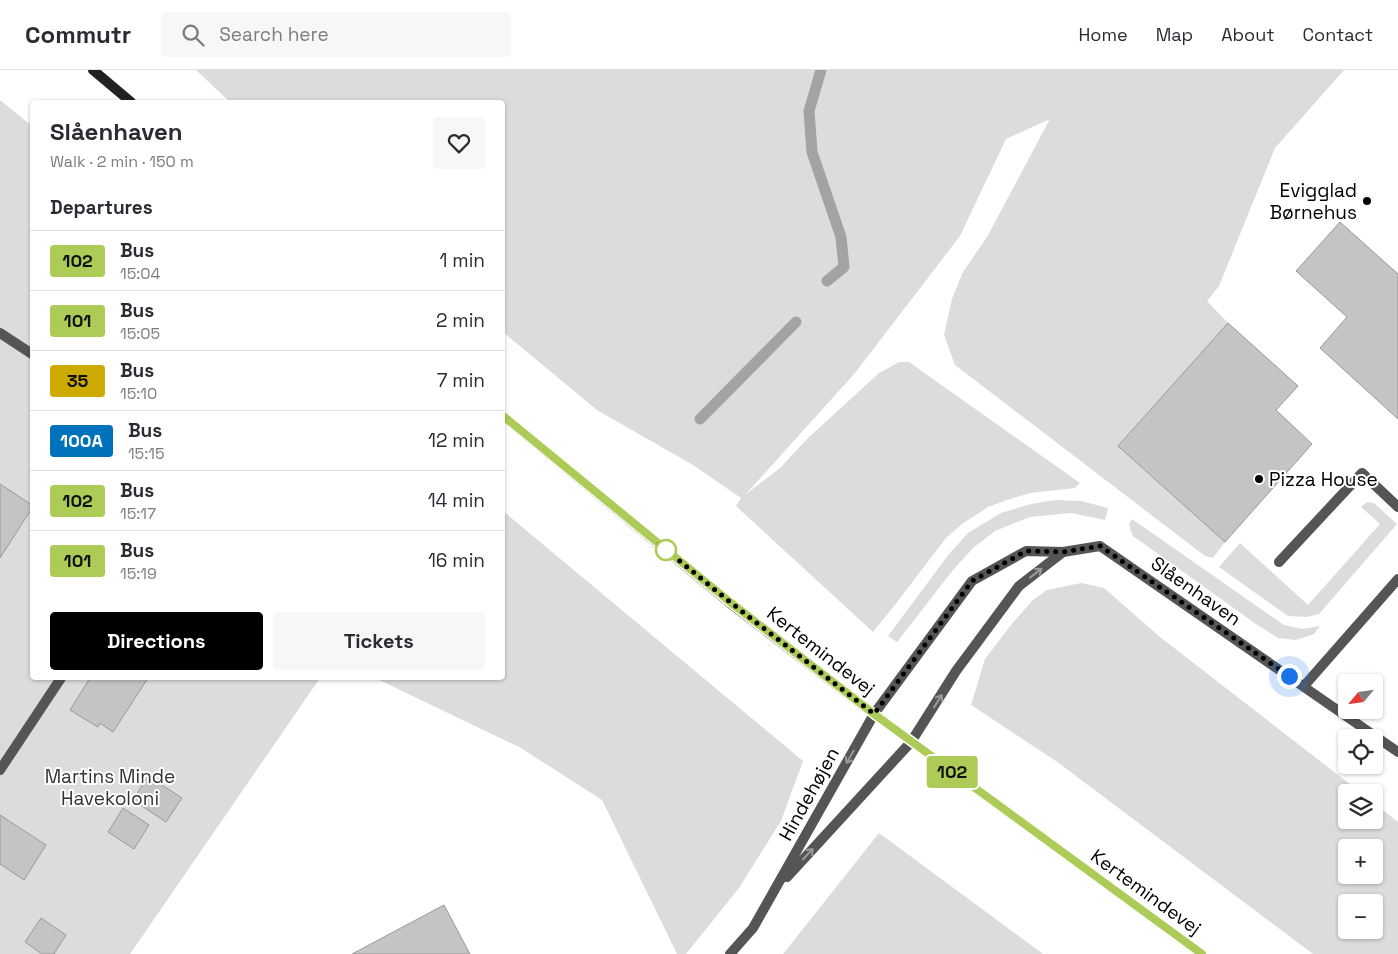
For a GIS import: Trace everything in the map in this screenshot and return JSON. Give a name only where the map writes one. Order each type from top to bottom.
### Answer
[{"type":"main road","points":[[93,70],[129,100]]},
{"type":"main road","name":"Kertemindevej","points":[[505,417],[730,602],[874,714],[1202,954]]},
{"type":"street","points":[[0,332],[30,353]]},
{"type":"street","points":[[1279,562],[1362,472],[1398,507]]},
{"type":"street","name":"Slåenhaven","points":[[874,714],[972,581],[1026,551],[1063,552],[1100,546],[1398,752]]},
{"type":"street","name":"Slåenhaven","points":[[911,742],[956,671],[1018,586],[1063,552]]},
{"type":"street","points":[[1304,686],[1398,579]]},
{"type":"street","points":[[0,770],[60,680]]},
{"type":"street","name":"Hindehøjen","points":[[730,954],[753,928],[874,714]]},
{"type":"street","name":"Hindehøjen","points":[[775,890],[911,742]]},
{"type":"green space","points":[[196,70],[1344,70],[1275,148],[1219,286],[1207,301],[1228,323],[1118,446],[1225,542],[1213,558],[1205,556],[955,365],[944,335],[952,299],[963,272],[987,237],[1050,119],[1006,139],[960,236],[855,373],[745,495],[780,468],[807,439],[879,373],[899,362],[909,362],[1080,483],[1075,488],[1030,493],[1007,500],[988,507],[962,524],[946,538],[873,632],[736,506],[741,498],[693,465],[597,410],[505,334],[505,100],[228,100]]},
{"type":"green space","name":"Martins Minde Havekoloni","points":[[0,100],[30,124],[30,680],[319,680],[130,954],[0,954]]},
{"type":"green space","points":[[1055,500],[1081,501],[1108,508],[1105,520],[1071,513],[1030,517],[995,531],[973,548],[953,570],[897,642],[888,636],[949,554],[968,533],[1001,513],[1031,504]]},
{"type":"green space","points":[[1367,502],[1374,503],[1397,524],[1319,614],[1307,617],[1288,616],[1219,567],[1240,543],[1308,605],[1380,524],[1361,507]]},
{"type":"green space","points":[[505,513],[803,761],[781,821],[739,888],[686,954],[677,954],[602,800],[521,748],[379,680],[505,680]]},
{"type":"green space","points":[[1132,519],[1284,625],[1302,629],[1320,626],[1314,634],[1296,640],[1278,638],[1133,536],[1129,525]]},
{"type":"green space","points":[[1081,583],[1104,588],[1160,637],[1350,784],[1338,784],[1338,829],[1383,829],[1383,810],[1398,822],[1398,954],[1313,954],[1056,761],[971,705],[985,659],[1033,600],[1047,590]]},
{"type":"green space","points":[[879,833],[1043,954],[783,954]]},
{"type":"building","points":[[1340,222],[1398,274],[1398,419],[1320,348],[1347,317],[1296,271]]},
{"type":"building","points":[[1228,323],[1298,386],[1276,410],[1312,444],[1225,542],[1118,446]]},
{"type":"building","points":[[0,484],[30,504],[30,511],[0,558]]},
{"type":"building","points":[[89,680],[147,680],[113,732],[100,723],[98,727],[70,710]]},
{"type":"building","points":[[148,776],[182,798],[166,822],[133,800]]},
{"type":"building","points":[[123,808],[149,825],[134,849],[108,832]]},
{"type":"building","points":[[0,815],[46,845],[24,880],[0,864]]},
{"type":"building","points":[[444,905],[470,954],[352,954]]},
{"type":"building","points":[[41,918],[66,935],[54,954],[42,954],[25,942]]},
{"type":"waterway","points":[[821,70],[809,111],[812,152],[841,237],[844,267],[827,281]]},
{"type":"waterway","points":[[700,419],[796,322]]},
{"type":"bus line","name":"102","points":[[505,417],[730,602],[874,714],[1202,954]]},
{"type":"place","name":"Evigglad Børnehus","points":[[1367,201]]},
{"type":"place","name":"Pizza House","points":[[1259,479]]},
{"type":"route","points":[[666,550],[659,544],[874,714],[972,581],[1026,551],[1063,552],[1100,546],[1289,676]]}]
